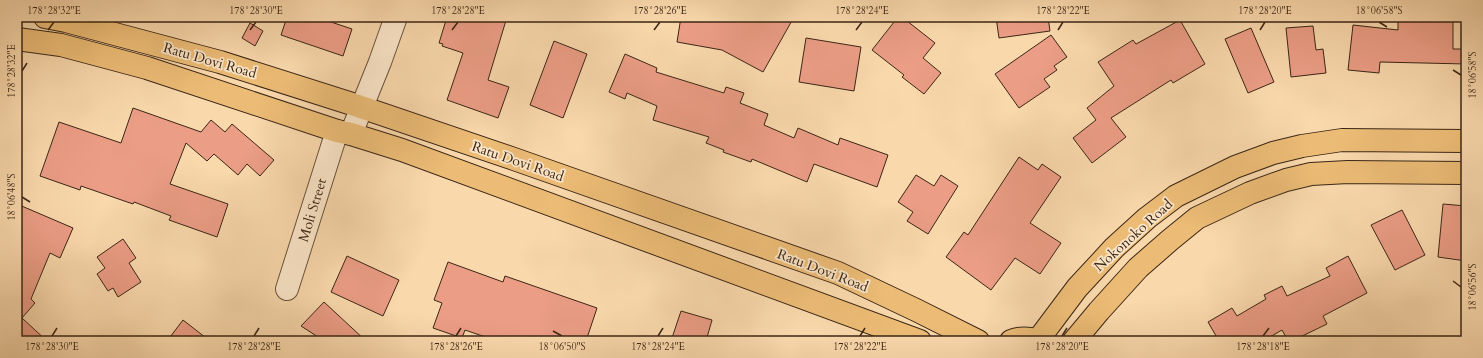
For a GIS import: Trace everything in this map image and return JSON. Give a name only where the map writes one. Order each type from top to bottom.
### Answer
[{"type":"main road","name":"Ratu Dovi Road","points":[[52,18],[92,22],[362,108],[514,159],[838,273],[978,341]]},
{"type":"main road","points":[[52,18],[61,46]]},
{"type":"main road","name":"Ratu Dovi Road","points":[[17,39],[61,46],[147,68],[410,153],[920,341]]},
{"type":"main road","name":"Nokonoko Road","points":[[1039,340],[1077,288],[1114,248],[1147,218],[1176,196],[1235,167],[1273,153],[1302,146],[1342,140],[1466,141]]},
{"type":"main road","name":"Nokonoko Road","points":[[1074,341],[1098,311],[1138,268],[1170,240],[1197,218],[1250,193],[1286,180],[1311,174],[1348,172],[1466,172]]},
{"type":"main road","points":[[1011,341],[1027,338],[1039,340]]},
{"type":"street","name":"Moli Street","points":[[288,290],[344,132],[362,108],[396,17]]},
{"type":"building","points":[[287,17],[316,17],[352,29],[343,56],[281,35]]},
{"type":"building","points":[[447,17],[507,17],[488,80],[509,87],[498,118],[447,100],[463,53],[442,46],[443,44],[439,43]]},
{"type":"building","points":[[681,17],[794,17],[763,72],[722,50],[677,42]]},
{"type":"building","points":[[898,17],[902,17],[935,43],[923,58],[941,73],[924,94],[902,77],[904,75],[872,50]]},
{"type":"building","points":[[996,17],[1048,17],[1050,31],[999,38]]},
{"type":"building","points":[[1398,17],[1453,17],[1453,49],[1466,49],[1466,64],[1380,62],[1379,73],[1348,70],[1353,25],[1398,30]]},
{"type":"building","points":[[1180,20],[1205,64],[1173,83],[1171,80],[1111,118],[1126,137],[1092,163],[1073,138],[1096,120],[1087,108],[1114,86],[1098,62],[1133,40],[1136,44]]},
{"type":"building","points":[[250,23],[263,31],[255,46],[242,38]]},
{"type":"building","points":[[1313,26],[1316,50],[1323,49],[1326,73],[1291,77],[1286,28]]},
{"type":"building","points":[[1251,28],[1274,82],[1248,93],[1225,39]]},
{"type":"building","points":[[1051,35],[1067,57],[1054,66],[1057,70],[1044,79],[1050,87],[1019,108],[995,74]]},
{"type":"building","points":[[806,38],[861,47],[854,91],[799,82]]},
{"type":"building","points":[[554,41],[587,54],[563,118],[530,105]]},
{"type":"building","points":[[625,54],[657,68],[656,72],[724,93],[726,87],[744,93],[740,103],[768,114],[764,125],[794,138],[798,128],[838,145],[840,138],[888,155],[877,187],[814,164],[807,182],[752,159],[751,162],[723,152],[724,150],[706,143],[709,137],[653,120],[657,106],[627,93],[625,99],[609,92]]},
{"type":"building","points":[[133,108],[201,132],[211,120],[225,132],[232,124],[274,160],[260,176],[247,164],[238,175],[214,154],[207,161],[186,143],[170,184],[228,204],[217,237],[169,220],[171,216],[134,202],[133,204],[81,186],[80,190],[40,176],[59,122],[121,143]]},
{"type":"building","points":[[1019,157],[1038,170],[1042,164],[1061,177],[1030,223],[1061,243],[1040,274],[1015,258],[991,290],[946,257],[964,232],[968,235]]},
{"type":"building","points":[[916,175],[934,186],[941,175],[958,186],[928,234],[907,221],[913,212],[898,202]]},
{"type":"building","points":[[17,204],[73,228],[60,258],[50,253],[31,299],[35,303],[22,318],[47,341],[17,341]]},
{"type":"building","points":[[1443,204],[1466,206],[1466,261],[1438,257]]},
{"type":"building","points":[[1402,210],[1425,255],[1395,270],[1371,225]]},
{"type":"building","points":[[123,239],[136,258],[129,263],[141,282],[118,297],[113,288],[108,291],[97,274],[105,268],[97,257]]},
{"type":"building","points":[[347,256],[399,280],[383,316],[331,292]]},
{"type":"building","points":[[1348,256],[1367,293],[1323,316],[1327,324],[1292,341],[1288,341],[1282,330],[1263,341],[1219,341],[1208,322],[1232,308],[1237,316],[1266,299],[1264,295],[1282,286],[1287,296],[1330,276],[1326,268]]},
{"type":"building","points":[[448,262],[503,282],[505,276],[597,308],[586,341],[497,341],[465,330],[462,338],[433,328],[442,303],[434,300]]},
{"type":"building","points":[[324,302],[366,341],[319,341],[318,337],[301,326]]},
{"type":"building","points":[[681,311],[712,320],[706,341],[671,341]]},
{"type":"building","points":[[183,320],[210,341],[167,341]]}]
